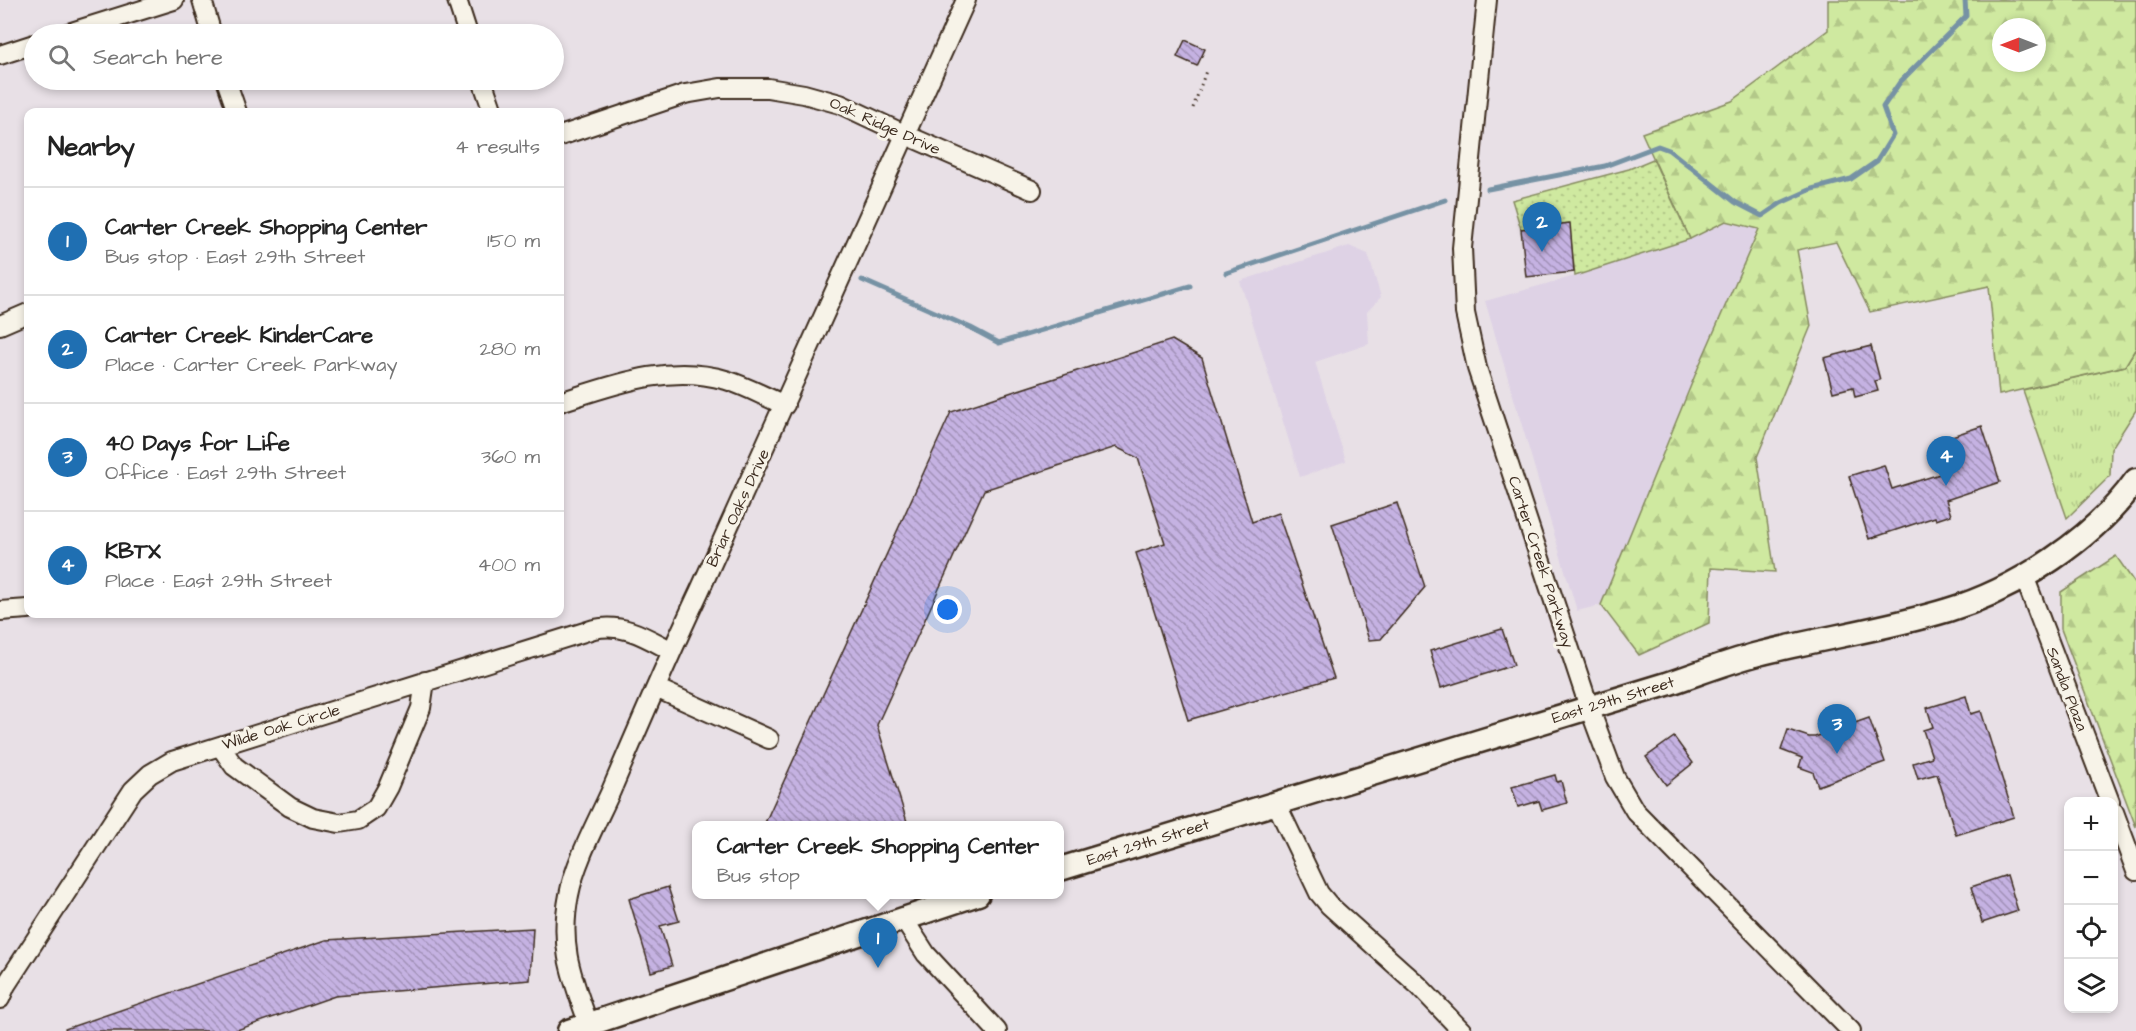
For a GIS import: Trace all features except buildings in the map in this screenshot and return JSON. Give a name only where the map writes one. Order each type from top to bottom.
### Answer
[{"type":"main road","name":"East 29th Street","points":[[1064,867],[1756,655],[1948,610],[1980,598],[2024,576],[2060,553],[2100,521],[2136,480]]},
{"type":"main road","points":[[583,1029],[964,899]]},
{"type":"street","points":[[97,24],[174,0]]},
{"type":"street","points":[[201,0],[209,24]]},
{"type":"street","points":[[457,0],[465,24]]},
{"type":"street","name":"Briar Oaks Drive","points":[[583,1029],[569,971],[566,946],[565,919],[569,892],[672,651],[966,0]]},
{"type":"street","name":"Carter Creek Parkway","points":[[1487,0],[1462,248],[1465,312],[1477,368],[1589,707],[1615,777],[1635,812],[1851,1031]]},
{"type":"street","points":[[0,55],[24,47]]},
{"type":"street","name":"Oak Ridge Drive","points":[[564,135],[685,94],[720,88],[768,87],[840,104],[1032,190]]},
{"type":"street","points":[[229,90],[236,108]]},
{"type":"street","points":[[485,90],[492,108]]},
{"type":"street","points":[[0,325],[24,315]]},
{"type":"street","points":[[564,401],[621,383],[660,374],[695,375],[725,380],[785,405]]},
{"type":"street","name":"Sandia Plaza","points":[[2024,576],[2107,797]]},
{"type":"street","points":[[0,611],[24,609]]},
{"type":"street","name":"Wilde Oak Circle","points":[[0,999],[6,985],[133,790],[150,774],[172,761],[566,637],[610,626],[629,630],[672,651]]},
{"type":"street","points":[[220,746],[234,766],[290,807],[313,818],[339,823],[358,820],[376,808],[388,787],[421,708],[425,681]]},
{"type":"street","points":[[656,688],[769,739]]},
{"type":"street","points":[[1276,803],[1319,893],[1329,905],[1433,1000],[1457,1030]]},
{"type":"street","points":[[2118,823],[2136,871]]},
{"type":"street","points":[[904,920],[926,954],[997,1031]]},
{"type":"path","points":[[1193,108],[1206,71]]},
{"type":"shaded area","points":[[1726,221],[1759,229],[1698,368],[1601,605],[1577,611],[1485,301],[1575,276],[1690,239]]},
{"type":"shaded area","points":[[1349,246],[1368,254],[1381,297],[1367,312],[1369,344],[1315,362],[1346,461],[1300,477],[1240,281]]},
{"type":"green space","points":[[1828,0],[2136,0],[2136,348],[2125,366],[1999,395],[1989,286],[1870,312],[1836,242],[1797,250],[1811,326],[1757,457],[1775,572],[1711,568],[1709,623],[1639,655],[1601,605],[1698,368],[1759,229],[1726,221],[1690,239],[1642,133],[1732,101],[1828,30]]},
{"type":"green space","points":[[1653,159],[1690,239],[1575,276],[1569,223],[1521,229],[1512,200],[1629,169]]},
{"type":"green space","points":[[2136,348],[2136,410],[2111,449],[2110,476],[2067,518],[2023,390],[2125,366]]},
{"type":"green space","points":[[2116,556],[2136,585],[2136,827],[2061,629],[2061,592]]},
{"type":"waterway","points":[[1488,189],[1605,166],[1658,146],[1669,150],[1735,202],[1762,216],[1781,203],[1812,189],[1851,179],[1877,161],[1893,135],[1883,107],[1900,82],[1966,16],[1965,0]]},
{"type":"waterway","points":[[1226,273],[1445,200]]},
{"type":"waterway","points":[[862,280],[971,328],[999,343],[1190,286]]},
{"type":"place","name":"Carter Creek KinderCare","points":[[1542,252]]},
{"type":"place","name":"KBTX","points":[[1946,486]]},
{"type":"place","name":"40 Days for Life","points":[[1837,754]]},
{"type":"place","name":"Carter Creek Shopping Center","points":[[878,968]]}]
